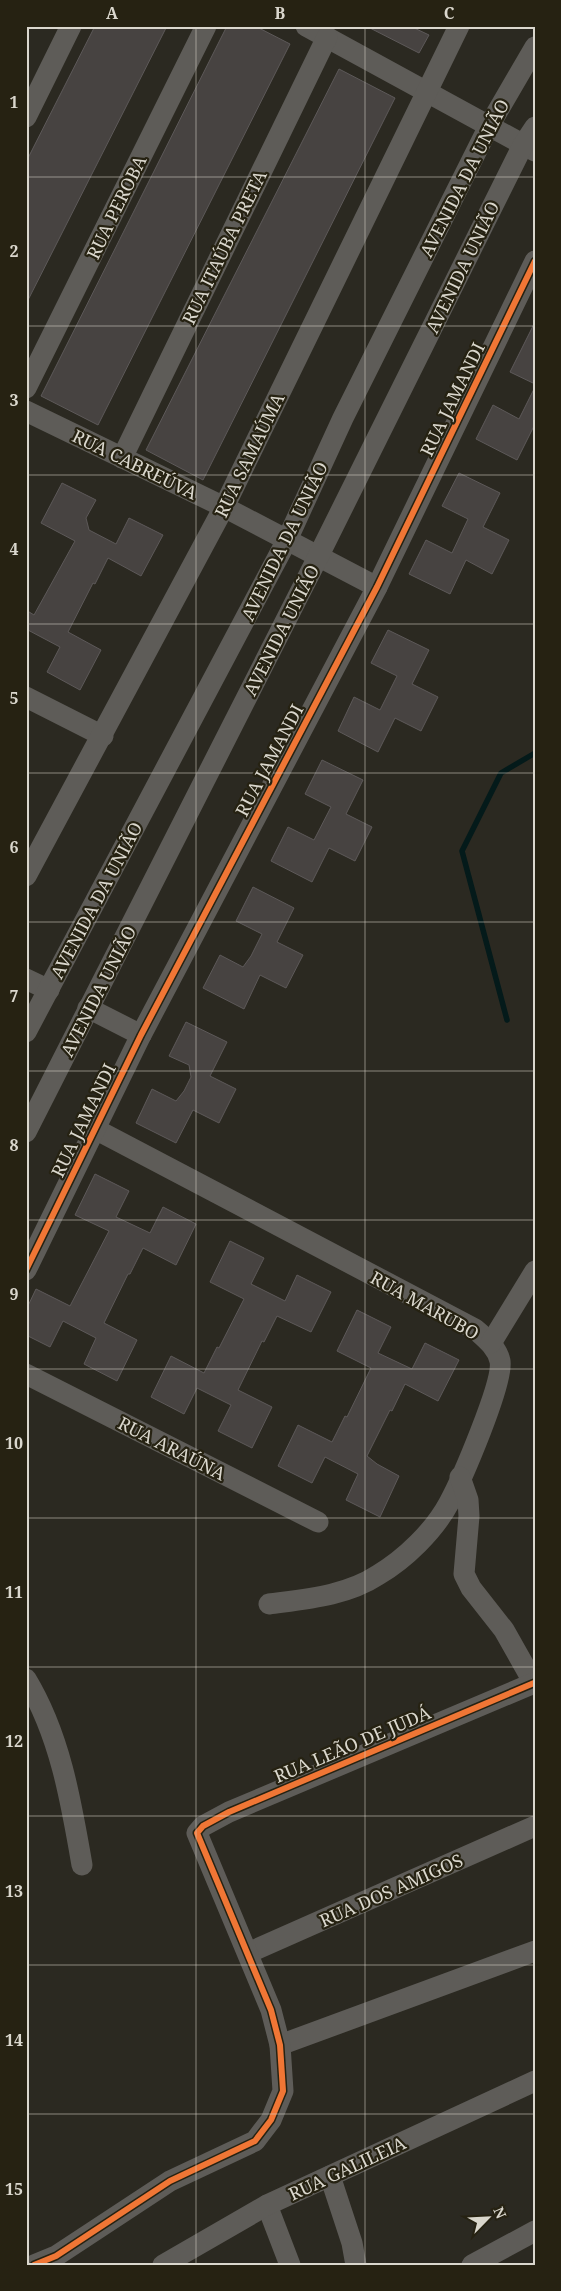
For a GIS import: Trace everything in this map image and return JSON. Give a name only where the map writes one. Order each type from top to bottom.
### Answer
[{"type":"street","points":[[26,117],[71,26]]},
{"type":"street","name":"RUA PEROBA","points":[[26,388],[206,26]]},
{"type":"street","points":[[306,26],[489,126],[531,141]]},
{"type":"street","name":"RUA SAMAÚMA","points":[[26,876],[224,507],[459,26]]},
{"type":"street","name":"RUA ITAÚBA PRETA","points":[[122,458],[327,37]]},
{"type":"street","name":"AVENIDA DA UNIÃO","points":[[26,1032],[287,540],[343,418],[489,126],[535,47]]},
{"type":"street","name":"AVENIDA UNIÃO","points":[[26,1132],[531,141]]},
{"type":"street","name":"RUA JAMANDI","points":[[26,1270],[141,1035],[377,587],[535,261]]},
{"type":"street","name":"RUA CABREÚVA","points":[[26,411],[224,507],[377,587]]},
{"type":"street","points":[[26,697],[102,736]]},
{"type":"street","points":[[26,979],[49,990]]},
{"type":"street","points":[[88,1008],[141,1035]]},
{"type":"street","name":"RUA MARUBO","points":[[95,1129],[475,1329],[491,1343],[500,1359],[501,1371],[492,1402],[449,1504],[430,1530],[398,1562],[376,1576],[343,1591],[269,1604]]},
{"type":"street","points":[[491,1343],[535,1271]]},
{"type":"street","name":"RUA ARAÚNA","points":[[26,1374],[318,1522]]},
{"type":"street","points":[[460,1477],[468,1500],[469,1516],[464,1574],[471,1588],[504,1630],[534,1684]]},
{"type":"street","points":[[26,1679],[52,1731],[73,1810],[82,1865]]},
{"type":"street","name":"RUA LEÃO DE JUDÁ","points":[[248,1953],[197,1833],[203,1826],[229,1812],[534,1684]]},
{"type":"street","name":"RUA DOS AMIGOS","points":[[248,1953],[535,1826]]},
{"type":"street","points":[[280,2045],[535,1951]]},
{"type":"street","points":[[34,2265],[56,2256],[170,2181],[255,2141],[272,2120],[283,2091],[280,2045],[271,2010],[248,1953]]},
{"type":"street","name":"RUA GALILEIA","points":[[163,2265],[267,2205],[535,2081]]},
{"type":"street","points":[[330,2176],[352,2243],[356,2265]]},
{"type":"street","points":[[267,2205],[290,2265]]},
{"type":"street","points":[[472,2265],[535,2231]]},
{"type":"building","points":[[95,26],[167,26],[26,304],[26,162]]},
{"type":"building","points":[[227,26],[255,26],[290,44],[98,425],[41,396]]},
{"type":"building","points":[[366,26],[410,26],[429,35],[419,53]]},
{"type":"building","points":[[339,69],[395,98],[203,480],[146,450]]},
{"type":"building","points":[[535,322],[535,384],[510,372]]},
{"type":"building","points":[[535,387],[535,424],[517,460],[476,439],[493,405],[519,419]]},
{"type":"building","points":[[459,473],[500,493],[483,527],[509,540],[492,574],[466,560],[450,594],[409,574],[426,540],[452,553],[468,519],[442,506]]},
{"type":"building","points":[[62,483],[96,500],[86,518],[89,530],[116,544],[129,518],[163,535],[141,576],[108,558],[95,584],[93,583],[68,632],[101,650],[80,690],[47,672],[60,647],[26,629],[26,610],[34,615],[75,541],[41,523]]},
{"type":"building","points":[[388,630],[429,650],[412,684],[438,697],[421,731],[395,718],[378,752],[338,731],[354,697],[380,710],[397,676],[371,663]]},
{"type":"building","points":[[322,760],[363,780],[346,814],[372,827],[355,861],[329,848],[312,882],[271,861],[288,827],[314,840],[331,807],[305,794]]},
{"type":"building","points":[[253,887],[294,908],[277,942],[303,955],[286,988],[260,975],[244,1009],[203,988],[220,955],[243,967],[262,934],[236,921]]},
{"type":"building","points":[[186,1022],[227,1042],[210,1076],[236,1089],[219,1123],[193,1110],[176,1143],[136,1123],[152,1089],[176,1101],[191,1077],[189,1065],[169,1056]]},
{"type":"building","points":[[95,1174],[129,1191],[116,1217],[150,1233],[163,1207],[196,1224],[176,1265],[143,1248],[130,1274],[128,1274],[104,1323],[137,1340],[117,1381],[84,1364],[96,1338],[63,1321],[50,1347],[26,1335],[26,1310],[36,1289],[70,1306],[109,1231],[75,1215]]},
{"type":"building","points":[[230,1241],[264,1258],[251,1284],[285,1301],[297,1275],[331,1292],[311,1332],[277,1316],[264,1342],[262,1341],[238,1390],[272,1407],[252,1448],[218,1431],[231,1405],[197,1388],[184,1414],[151,1397],[171,1356],[204,1373],[244,1299],[210,1282]]},
{"type":"building","points":[[357,1310],[391,1327],[378,1353],[412,1369],[425,1343],[459,1360],[438,1401],[405,1384],[392,1411],[390,1410],[367,1456],[399,1476],[380,1517],[346,1500],[358,1474],[325,1457],[312,1483],[278,1466],[298,1425],[332,1442],[345,1416],[347,1417],[371,1368],[337,1351]]},
{"type":"waterway","points":[[507,1020],[462,851],[501,773],[535,753]]},
{"type":"cycle path","points":[[26,1270],[141,1035],[377,587],[535,261]]},
{"type":"cycle path","points":[[34,2265],[56,2256],[170,2181],[255,2141],[271,2120],[283,2091],[280,2045],[271,2010],[197,1833],[203,1826],[229,1812],[534,1683]]}]
